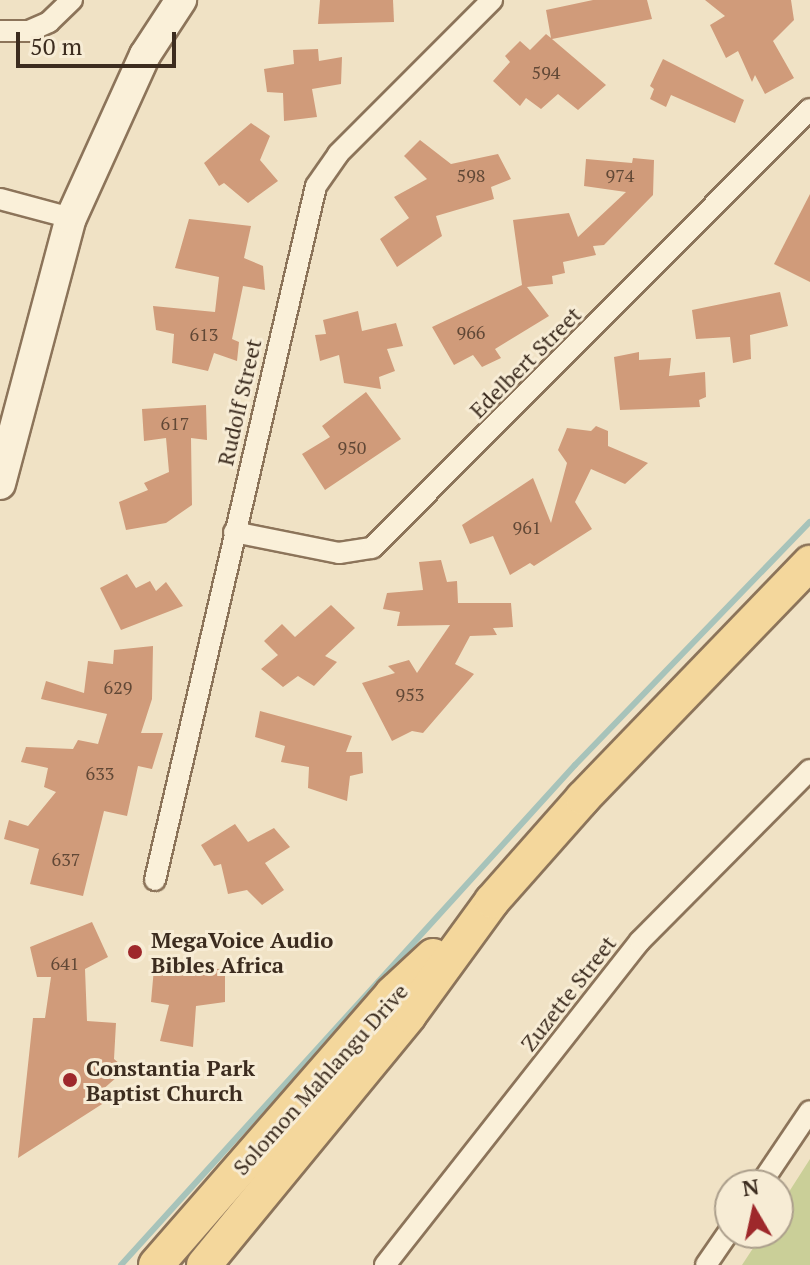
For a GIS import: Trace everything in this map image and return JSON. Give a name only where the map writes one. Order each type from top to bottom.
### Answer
[{"type":"main road","points":[[0,484],[71,218],[145,55],[181,0]]},
{"type":"main road","name":"Solomon Mahlangu Drive","points":[[204,1265],[409,1015],[492,901],[583,798],[810,563]]},
{"type":"main road","name":"Solomon Mahlangu Drive","points":[[156,1265],[392,994],[492,901]]},
{"type":"street","points":[[0,31],[29,31],[49,22],[72,0]]},
{"type":"street","name":"Rudolf Street","points":[[155,880],[316,186],[338,154],[492,0]]},
{"type":"street","name":"Edelbert Street","points":[[234,532],[339,553],[372,548],[810,109]]},
{"type":"street","points":[[0,199],[71,218]]},
{"type":"street","name":"Zuzette Street","points":[[385,1265],[640,941],[810,770]]},
{"type":"street","points":[[771,1169],[810,1111]]},
{"type":"green space","points":[[810,1159],[810,1265],[742,1265],[752,1249],[794,1249],[794,1184]]},
{"type":"building","points":[[320,0],[393,0],[394,22],[318,24]]},
{"type":"building","points":[[593,0],[647,0],[652,19],[552,39],[606,85],[578,110],[558,94],[541,109],[526,98],[520,106],[493,81],[510,62],[505,56],[520,41],[530,50],[546,34],[551,38],[546,10]]},
{"type":"building","points":[[705,0],[791,0],[794,20],[773,41],[794,78],[765,94],[755,75],[752,82],[738,51],[726,58],[710,25],[725,16]]},
{"type":"building","points":[[318,49],[319,61],[342,57],[341,84],[312,89],[317,117],[284,121],[283,93],[267,92],[264,69],[294,64],[293,50]]},
{"type":"building","points":[[663,59],[744,100],[735,123],[671,95],[666,107],[650,99],[654,89],[650,86]]},
{"type":"building","points":[[251,123],[270,136],[260,160],[278,181],[248,203],[224,183],[219,186],[204,163]]},
{"type":"building","points":[[420,140],[451,164],[498,154],[511,179],[491,187],[494,199],[436,216],[442,236],[397,267],[380,239],[409,218],[394,197],[427,179],[404,156]]},
{"type":"building","points":[[633,158],[654,160],[653,195],[604,245],[593,246],[596,255],[563,262],[565,273],[552,276],[553,284],[527,287],[549,316],[495,349],[501,358],[482,367],[473,355],[454,365],[432,327],[522,285],[513,220],[569,213],[578,237],[626,192],[584,186],[586,159],[632,163]]},
{"type":"building","points":[[810,194],[810,282],[774,264]]},
{"type":"building","points":[[189,219],[251,226],[244,258],[263,266],[265,290],[243,286],[232,339],[239,342],[237,361],[214,353],[208,371],[172,363],[174,334],[156,330],[153,306],[215,312],[219,277],[175,268]]},
{"type":"building","points":[[780,292],[788,326],[750,335],[751,359],[733,363],[730,337],[696,339],[692,310]]},
{"type":"building","points":[[358,311],[362,331],[396,323],[403,346],[387,349],[395,371],[379,377],[381,389],[344,383],[339,355],[320,361],[315,335],[326,334],[323,320]]},
{"type":"building","points":[[639,352],[639,360],[671,358],[669,376],[705,372],[706,397],[699,400],[700,407],[620,410],[614,357]]},
{"type":"building","points":[[366,392],[401,439],[325,490],[302,454],[330,437],[322,426]]},
{"type":"building","points":[[206,405],[207,440],[191,438],[192,505],[166,523],[126,530],[119,502],[148,490],[144,483],[169,472],[166,438],[144,441],[142,409]]},
{"type":"building","points":[[596,426],[608,431],[608,446],[648,463],[625,484],[591,469],[575,502],[592,529],[534,566],[530,563],[510,575],[493,536],[470,544],[462,525],[533,478],[551,523],[567,463],[558,450],[567,428],[591,431]]},
{"type":"building","points":[[441,560],[447,582],[457,581],[458,603],[511,603],[513,627],[493,628],[497,635],[470,636],[455,664],[474,674],[423,733],[412,731],[392,741],[362,683],[395,673],[388,666],[409,660],[417,673],[450,625],[397,626],[400,612],[383,609],[387,593],[423,590],[419,562]]},
{"type":"building","points":[[127,574],[136,588],[150,581],[156,591],[166,582],[183,606],[121,630],[100,588]]},
{"type":"building","points":[[331,605],[355,628],[325,656],[337,662],[314,686],[298,676],[283,687],[261,669],[278,655],[264,641],[282,624],[295,637]]},
{"type":"building","points":[[153,646],[152,699],[141,733],[163,733],[152,769],[138,766],[127,816],[104,811],[83,896],[30,884],[39,849],[4,839],[9,820],[28,826],[56,792],[44,787],[48,768],[21,762],[26,747],[73,749],[78,740],[98,744],[107,714],[41,699],[46,681],[84,693],[88,661],[113,664],[114,650]]},
{"type":"building","points":[[260,711],[352,736],[346,752],[362,752],[363,773],[350,776],[347,801],[308,788],[309,767],[281,762],[285,746],[255,737]]},
{"type":"building","points":[[235,824],[248,842],[274,828],[290,847],[265,863],[284,890],[262,905],[247,890],[228,894],[221,864],[214,866],[201,845]]},
{"type":"building","name":"Constantia Park Baptist Church","points":[[92,922],[108,957],[85,969],[87,1021],[116,1023],[114,1059],[126,1069],[101,1091],[110,1099],[18,1158],[33,1018],[45,1018],[51,977],[37,977],[30,947]]},
{"type":"building","points":[[154,968],[225,969],[225,1002],[196,1006],[193,1047],[160,1041],[169,1005],[151,1002]]},
{"type":"waterway","points":[[121,1265],[575,765],[810,522]]},
{"type":"place","name":"MegaVoice Audio Bibles Africa","points":[[135,952]]},
{"type":"place","name":"Constantia Park Baptist Church","points":[[70,1080]]}]
